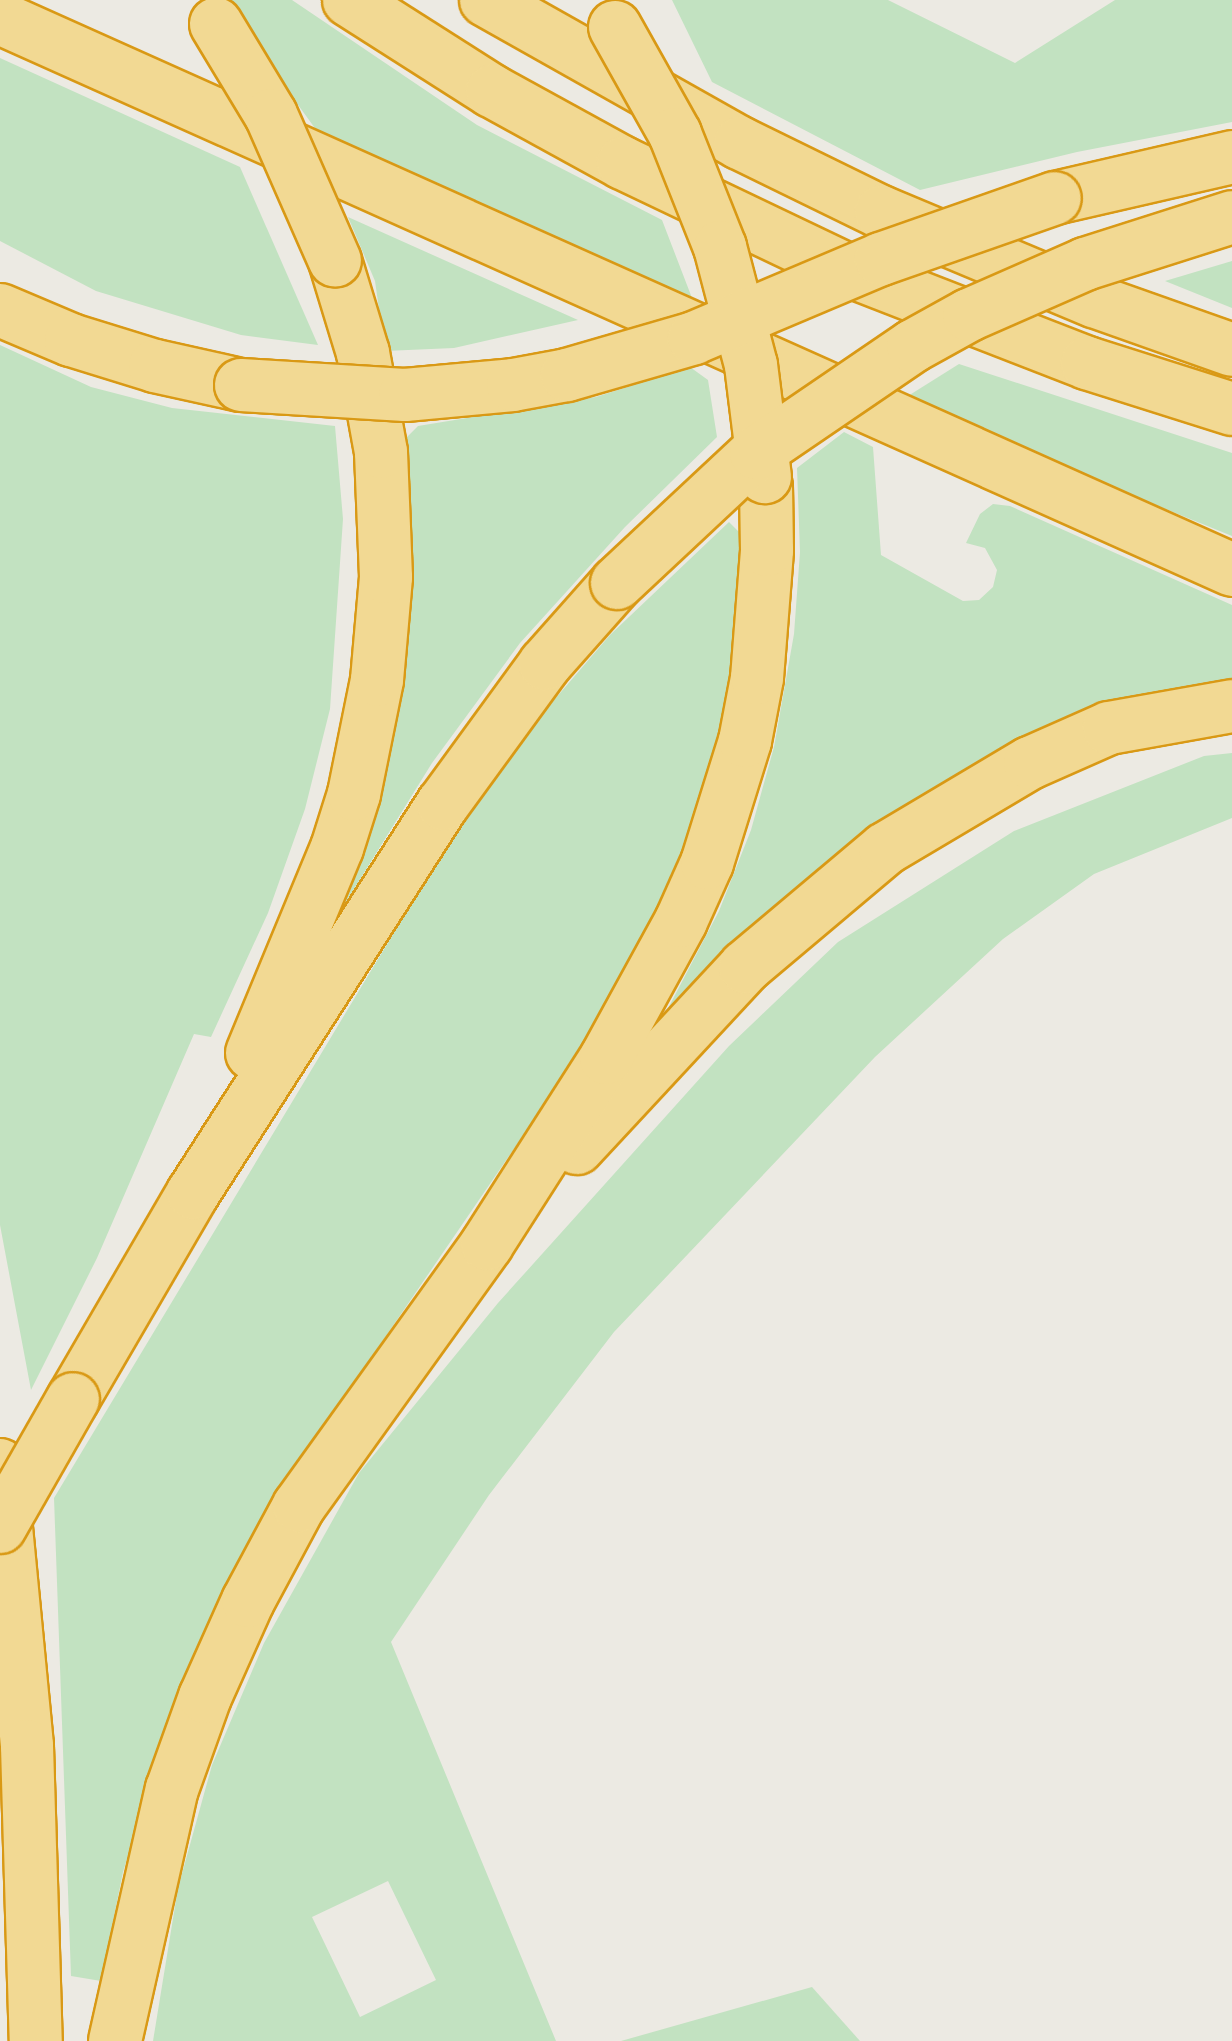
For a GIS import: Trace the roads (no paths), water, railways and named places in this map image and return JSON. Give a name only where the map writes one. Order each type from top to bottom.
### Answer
[{"type":"highway","points":[[349,0],[492,90],[623,163],[845,269],[1087,363],[1232,409]]},
{"type":"highway","points":[[486,0],[706,124],[866,204],[1058,286],[1232,350]]},
{"type":"highway","points":[[192,1192],[337,848],[354,794],[377,680],[386,577],[381,452],[363,353],[334,261],[279,130],[207,12]]},
{"type":"highway","points":[[115,2041],[172,1789],[204,1696],[248,1601],[299,1506],[487,1244],[615,1042],[682,922],[733,787],[757,678],[766,582],[766,486],[750,365],[720,247],[675,134],[606,14]]},
{"type":"highway","points":[[0,18],[1232,570]]},
{"type":"highway","points":[[0,310],[71,340],[155,366],[241,385],[332,394],[404,395],[495,388],[567,375],[694,338],[931,240],[1055,198],[1232,158]]},
{"type":"highway","points":[[0,1526],[192,1192],[443,804],[545,664],[617,583],[756,453],[913,346],[1086,264],[1232,217]]},
{"type":"highway","points":[[487,1244],[745,967],[885,848],[1030,762],[1108,728],[1232,706]]},
{"type":"highway","points":[[0,1466],[27,1746],[37,2031]]}]
